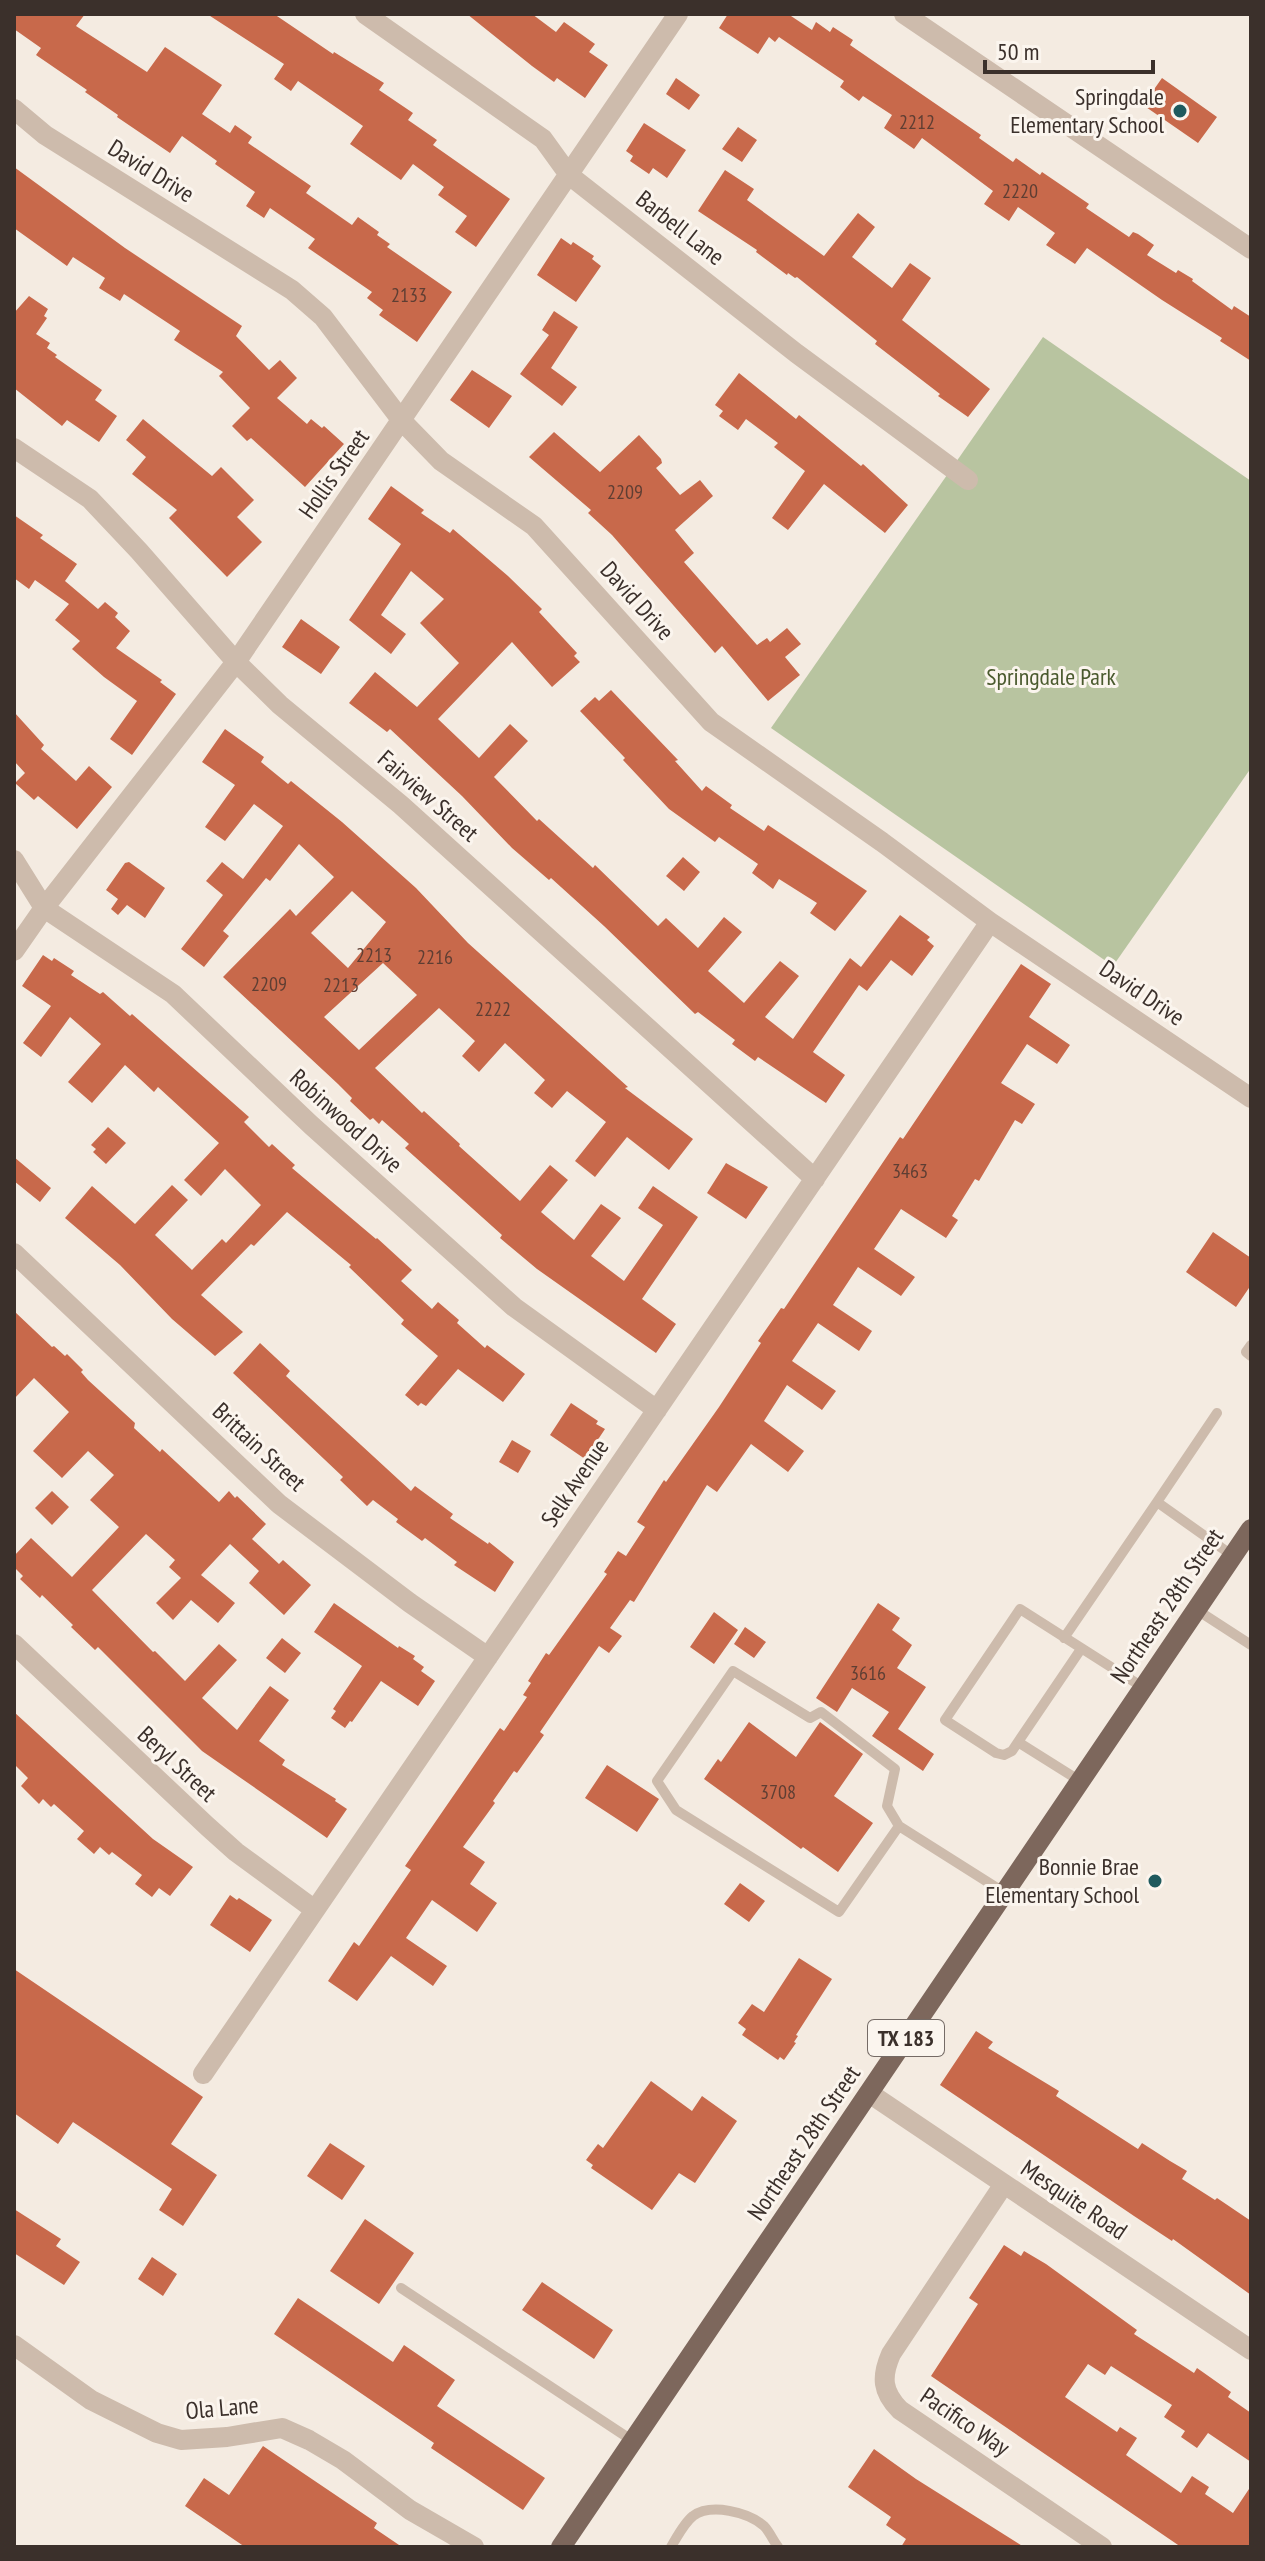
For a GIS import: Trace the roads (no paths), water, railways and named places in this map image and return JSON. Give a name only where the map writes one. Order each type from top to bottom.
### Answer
[{"type":"main road","name":"Northeast 28th Street","points":[[561,2547],[1251,1529]]},
{"type":"street","name":"Barbell Lane","points":[[365,14],[543,139],[569,175],[796,353],[968,480]]},
{"type":"street","name":"Hollis Street","points":[[14,951],[44,908],[236,662],[678,14]]},
{"type":"street","points":[[904,14],[1251,249]]},
{"type":"street","name":"David Drive","points":[[14,109],[45,135],[292,290],[323,317],[402,421],[441,461],[534,526],[711,722],[869,832],[990,922],[1251,1098]]},
{"type":"street","name":"Fairview Street","points":[[14,448],[90,499],[236,662],[280,705],[401,805],[815,1179]]},
{"type":"street","name":"Robinwood Drive","points":[[14,860],[44,908],[173,994],[311,1125],[514,1307],[657,1410]]},
{"type":"street","name":"Selk Avenue","points":[[203,2074],[990,922]]},
{"type":"street","name":"Brittain Street","points":[[14,1253],[279,1504],[410,1603],[488,1657]]},
{"type":"street","name":"Beryl Street","points":[[14,1644],[195,1816],[236,1852],[315,1910]]},
{"type":"street","name":"Mesquite Road","points":[[869,2093],[1251,2350]]},
{"type":"street","name":"Pacifico Way","points":[[1004,2184],[891,2354],[883,2379],[886,2392],[900,2410],[1102,2547]]},
{"type":"street","name":"Ola Lane","points":[[14,2345],[91,2400],[157,2433],[181,2440],[227,2437],[282,2428],[343,2460],[410,2510],[474,2547]]},
{"type":"lane","points":[[1251,1345],[1246,1352],[1251,1356]]},
{"type":"lane","points":[[1064,1638],[1217,1413]]},
{"type":"lane","points":[[1157,1502],[1233,1556]]},
{"type":"lane","points":[[1081,1649],[1012,1751],[1004,1755],[996,1753],[945,1720],[1020,1609],[1144,1688]]},
{"type":"lane","points":[[1197,1610],[1251,1645]]},
{"type":"lane","points":[[899,1826],[839,1912],[676,1810],[657,1781],[733,1671],[810,1718],[821,1712],[895,1769],[887,1806],[899,1826],[1005,1893]]},
{"type":"lane","points":[[1018,1742],[1080,1781]]},
{"type":"lane","points":[[401,2288],[633,2441]]},
{"type":"lane","points":[[671,2547],[690,2518],[703,2510],[722,2510],[751,2518],[765,2527],[778,2547]]},
{"type":"place","name":"Springdale Elementary School","points":[[1180,111]]},
{"type":"place","name":"Bonnie Brae Elementary School","points":[[1155,1881]]},
{"type":"park label","name":"Springdale Park","points":[[1051,677]]}]
